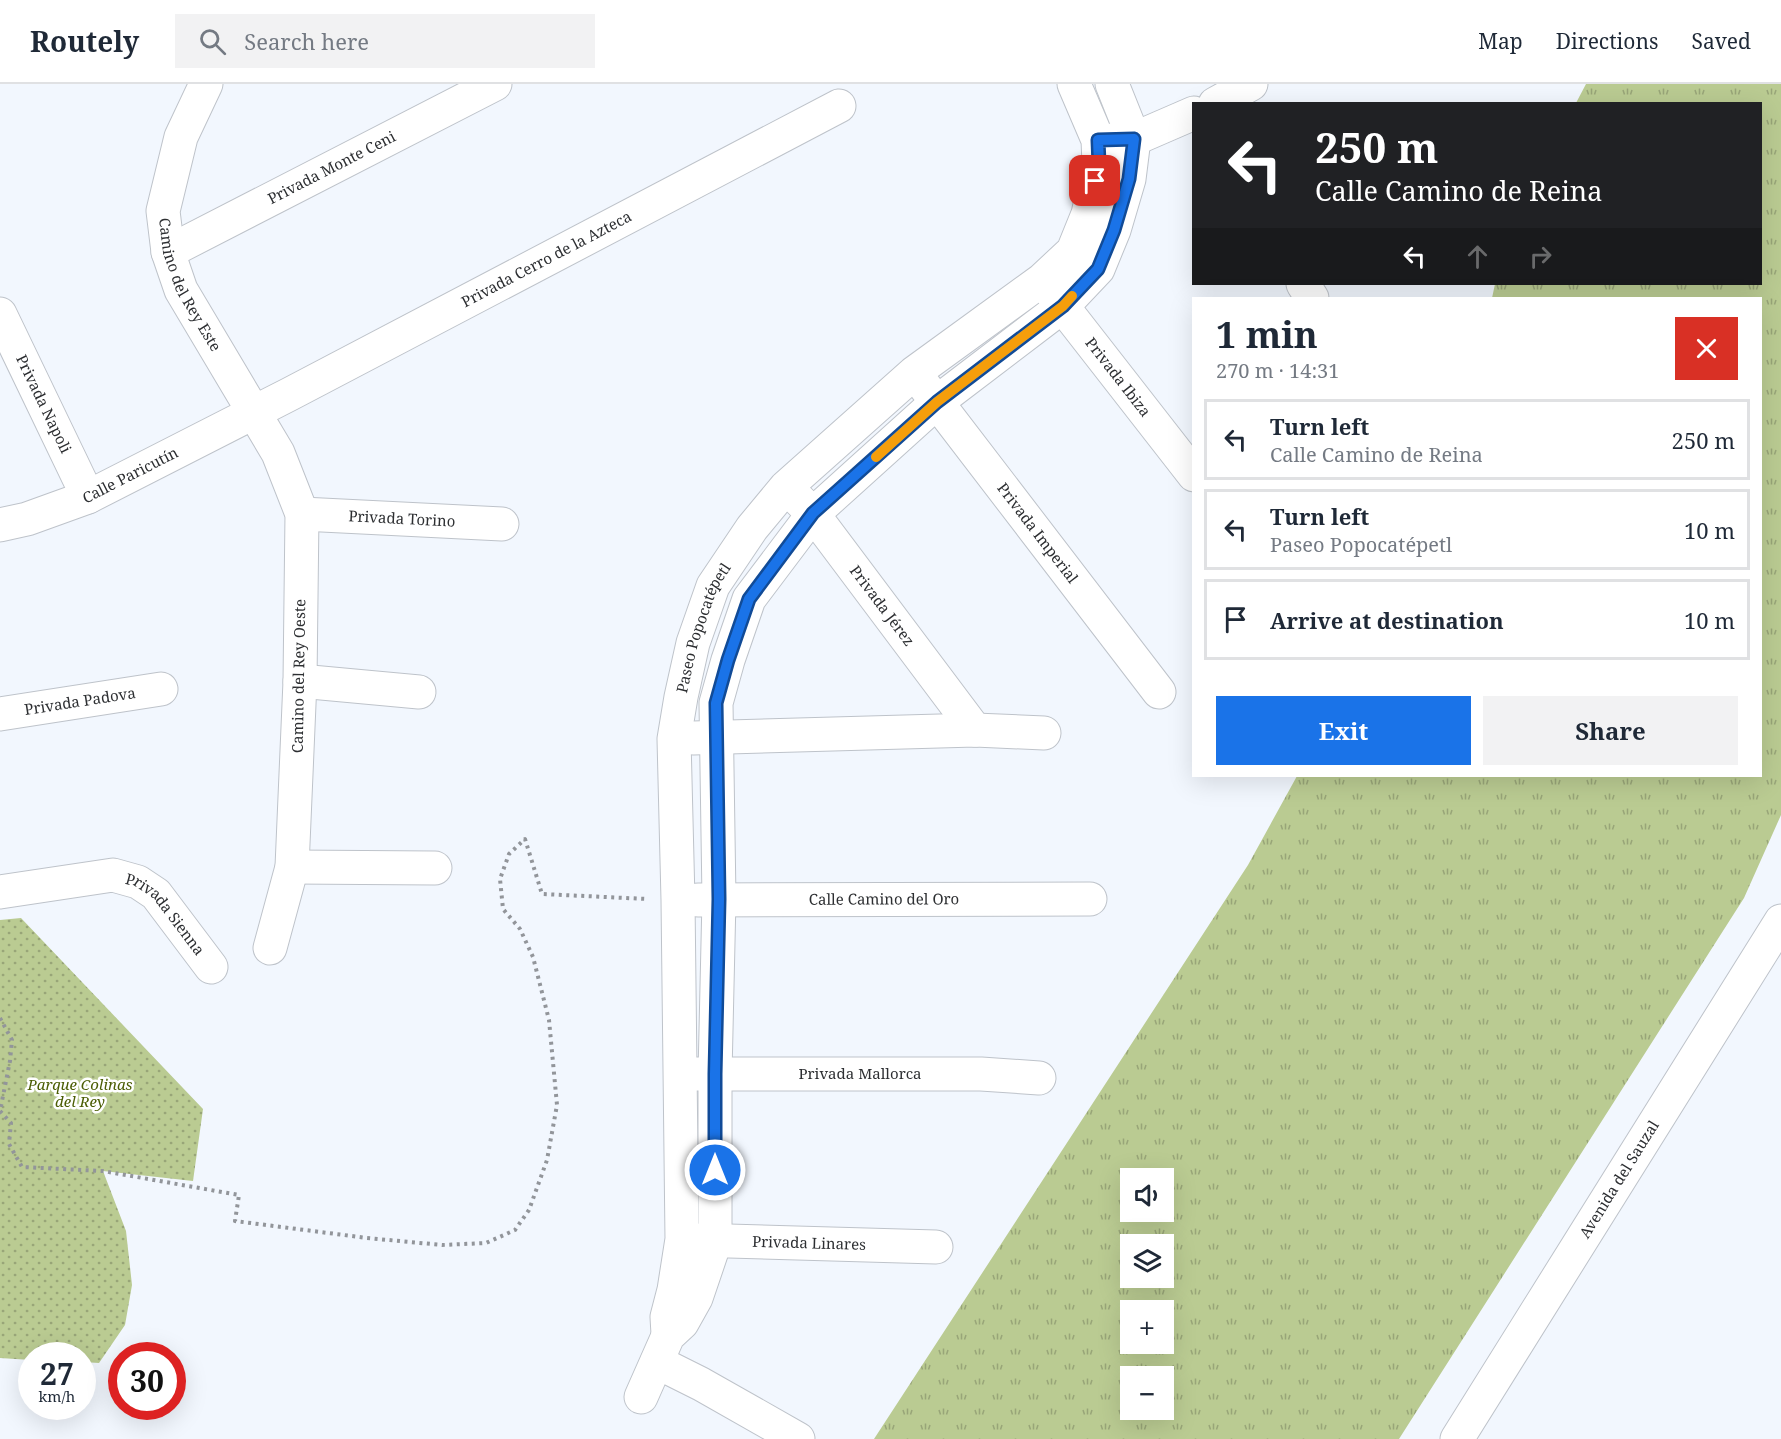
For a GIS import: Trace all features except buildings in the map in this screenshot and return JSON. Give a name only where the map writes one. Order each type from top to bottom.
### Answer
[{"type":"street","name":"Camino del Rey Este","points":[[206,84],[181,137],[163,211],[168,252],[181,290],[254,412]]},
{"type":"street","name":"Privada Monte Ceni","points":[[168,252],[495,84]]},
{"type":"street","name":"Paseo Popocatépetl","points":[[662,1349],[682,1239],[674,739],[693,643],[713,586],[752,528],[786,487],[915,373],[1042,280],[1073,251],[1088,214],[1099,164],[1098,140],[1074,84]]},
{"type":"street","name":"Paseo Popocatépetl","points":[[641,1397],[662,1349],[682,1323],[696,1298],[715,1242],[715,1074],[719,899],[716,703],[749,599],[813,513],[937,402],[1063,306],[1098,269],[1114,230],[1129,179],[1134,139],[1112,84]]},
{"type":"street","points":[[1219,102],[1251,84]]},
{"type":"street","name":"Privada Cerro de la Azteca","points":[[254,412],[839,106]]},
{"type":"street","points":[[1098,140],[1134,139],[1192,114]]},
{"type":"street","name":"Privada Ibiza","points":[[1042,280],[1192,472]]},
{"type":"street","name":"Privada Napoli","points":[[0,314],[88,497]]},
{"type":"street","name":"Privada Imperial","points":[[915,373],[1159,692]]},
{"type":"street","name":"Calle Paricutín","points":[[0,525],[27,519],[88,497],[254,412]]},
{"type":"street","name":"Camino del Rey Oeste","points":[[254,412],[278,453],[302,514],[300,681],[292,867],[270,948]]},
{"type":"street","name":"Privada Jérez","points":[[786,487],[813,513],[975,729]]},
{"type":"street","name":"Privada Torino","points":[[302,514],[502,524]]},
{"type":"street","points":[[300,681],[419,692]]},
{"type":"street","name":"Privada Padova","points":[[0,714],[161,689]]},
{"type":"street","points":[[674,739],[975,729],[1044,733]]},
{"type":"street","points":[[292,867],[435,868]]},
{"type":"street","name":"Privada Sienna","points":[[0,892],[113,875],[138,882],[156,894],[211,967]]},
{"type":"street","name":"Calle Camino del Oro","points":[[678,900],[1089,898]]},
{"type":"street","name":"Avenida del Sauzal","points":[[1456,1439],[1781,921]]},
{"type":"street","name":"Privada Mallorca","points":[[680,1074],[981,1074],[1040,1078]]},
{"type":"street","name":"Privada Linares","points":[[682,1239],[715,1242],[936,1247]]},
{"type":"street","points":[[662,1349],[701,1384],[798,1439]]},
{"type":"path","points":[[0,1018],[12,1040],[0,1111],[11,1123],[9,1144],[22,1167],[102,1171],[239,1195],[235,1221],[442,1245],[486,1243],[515,1230],[529,1210],[547,1160],[557,1105],[549,1020],[534,957],[520,929],[503,909],[500,879],[508,854],[525,839],[542,894],[678,900]]},
{"type":"green space","points":[[1586,84],[1781,84],[1781,815],[1744,898],[1399,1439],[874,1439],[1248,865],[1296,777],[1762,777],[1762,297],[1492,297],[1495,285],[1762,285],[1762,102],[1577,102]]},
{"type":"green space","name":"Parque Colinas del Rey","points":[[21,918],[203,1109],[193,1181],[103,1171],[126,1231],[132,1285],[125,1325],[113,1342],[108,1342],[108,1350],[99,1363],[96,1363],[96,1342],[18,1342],[18,1359],[0,1358],[0,920]]},
{"type":"slow traffic","points":[[876,457],[937,402],[1063,306],[1072,296]]},
{"type":"route","points":[[715,1170],[719,899],[716,703],[749,599],[813,513],[937,402],[1063,306],[1098,269],[1114,230],[1129,179],[1134,139],[1098,140],[1099,164],[1095,181]]}]
